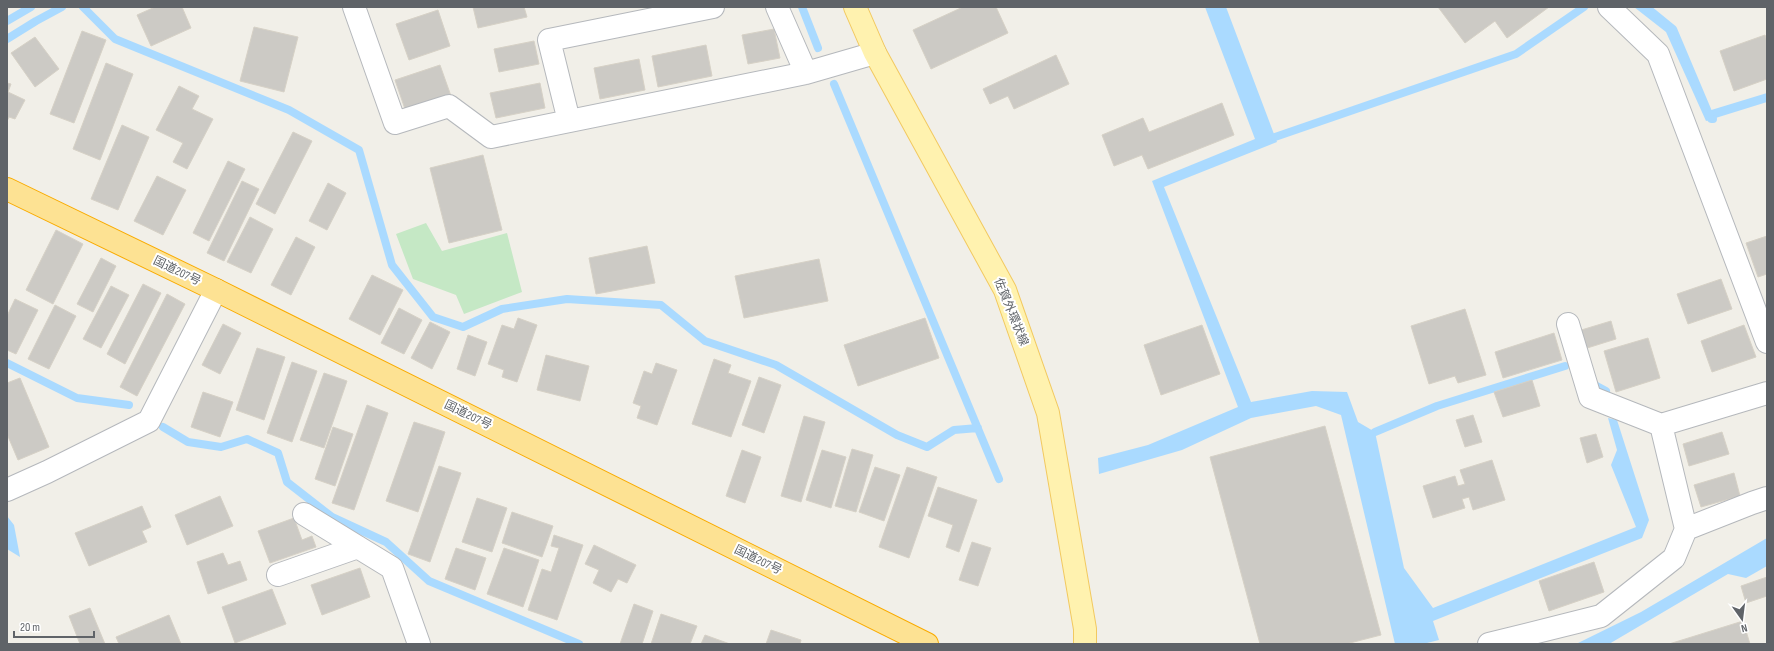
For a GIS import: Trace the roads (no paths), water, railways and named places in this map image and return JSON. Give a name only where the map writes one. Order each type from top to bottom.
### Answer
[{"type":"highway","name":"国道207号","points":[[7,189],[216,290],[927,644]]},
{"type":"main road","name":"佐賀外環状線","points":[[855,7],[876,53],[1005,290],[1048,413],[1085,629],[1085,644]]},
{"type":"street","points":[[354,7],[395,123],[449,106],[491,137],[806,73],[876,53]]},
{"type":"street","points":[[569,121],[549,40],[713,7]]},
{"type":"street","points":[[777,7],[806,73]]},
{"type":"street","points":[[1609,7],[1658,54],[1767,342]]},
{"type":"street","points":[[7,490],[47,472],[149,421],[216,290]]},
{"type":"street","points":[[1568,324],[1590,397],[1661,425],[1767,393]]},
{"type":"street","points":[[1489,644],[1602,616],[1674,558],[1686,529],[1661,425]]},
{"type":"street","points":[[1686,529],[1752,502],[1767,498]]},
{"type":"street","points":[[304,514],[392,568],[420,644]]},
{"type":"street","points":[[278,575],[358,548]]},
{"type":"water","points":[[1205,7],[1226,7],[1277,142],[1164,187],[1251,402],[1312,391],[1347,392],[1358,422],[1375,432],[1404,568],[1433,608],[1636,527],[1611,465],[1617,450],[1608,418],[1617,420],[1649,520],[1642,538],[1433,621],[1439,640],[1423,644],[1395,644],[1341,415],[1316,406],[1251,418],[1182,450],[1099,474],[1098,458],[1148,445],[1238,407],[1152,181],[1255,139]]},
{"type":"water","points":[[1634,7],[1644,7],[1673,30],[1708,111],[1767,93],[1767,102],[1706,121],[1666,32]]},
{"type":"water","points":[[7,516],[14,525],[20,557],[7,549]]},
{"type":"water","points":[[1767,538],[1767,566],[1746,578],[1728,574],[1609,644],[1576,644],[1641,612]]},
{"type":"waterway","points":[[7,21],[31,7]]},
{"type":"waterway","points":[[7,39],[62,7]]},
{"type":"waterway","points":[[83,7],[115,39],[289,110],[359,150],[392,265],[433,317],[463,327],[502,309],[567,299],[661,305],[705,341],[776,365],[897,435],[927,447],[954,430],[978,428]]},
{"type":"waterway","points":[[802,7],[818,48]]},
{"type":"waterway","points":[[1275,137],[1516,54],[1584,7]]},
{"type":"waterway","points":[[1646,7],[1673,29],[1711,119],[1713,119]]},
{"type":"waterway","points":[[834,84],[999,479]]},
{"type":"waterway","points":[[7,363],[77,398],[129,405]]},
{"type":"waterway","points":[[1375,432],[1437,406],[1565,366]]},
{"type":"waterway","points":[[1592,380],[1593,384],[1606,391]]},
{"type":"waterway","points":[[163,427],[188,442],[221,447],[247,439],[278,453],[287,482],[332,517],[386,542],[429,581],[579,644]]}]
